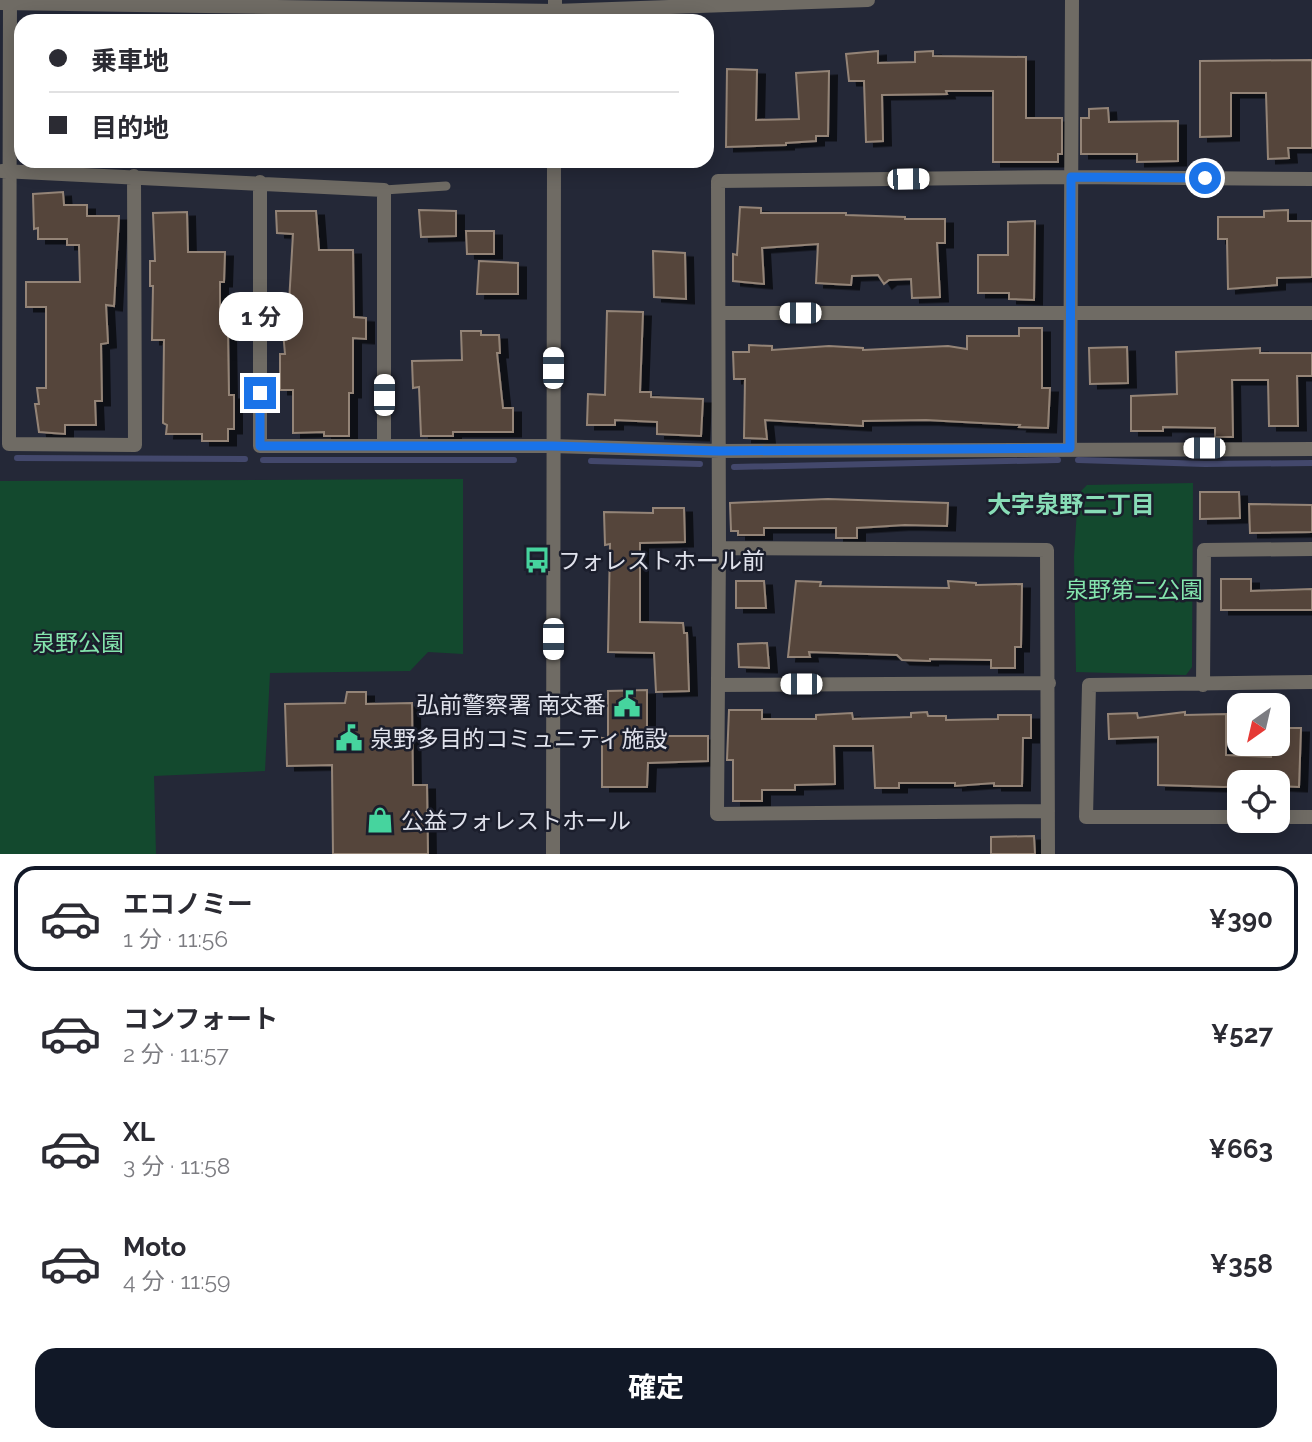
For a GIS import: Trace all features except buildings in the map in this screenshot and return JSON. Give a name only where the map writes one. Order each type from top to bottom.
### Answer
[{"type":"street","points":[[134,176],[135,445],[9,444],[5,171],[6,2],[555,11],[868,0]]},
{"type":"street","points":[[1070,448],[1072,0]]},
{"type":"street","points":[[553,854],[554,168]]},
{"type":"street","points":[[5,171],[384,190],[384,446]]},
{"type":"street","points":[[1048,811],[717,814],[718,181],[1071,177],[1312,179]]},
{"type":"street","points":[[260,182],[260,446],[552,446],[719,451],[1312,449]]},
{"type":"street","points":[[719,313],[1312,313]]},
{"type":"street","points":[[719,548],[1047,551],[1048,854]]},
{"type":"street","points":[[1203,685],[1204,550],[1312,550]]},
{"type":"street","points":[[718,684],[1049,682]]},
{"type":"street","points":[[1227,817],[1086,817],[1089,685],[1312,682]]},
{"type":"street","points":[[1290,817],[1312,817]]},
{"type":"lane","points":[[384,190],[446,186]]},
{"type":"green space","name":"泉野公園","points":[[463,479],[463,654],[428,652],[410,671],[270,673],[265,771],[154,776],[156,854],[0,854],[0,481]]},
{"type":"green space","name":"泉野第二公園","points":[[1193,483],[1192,667],[1186,675],[1076,672],[1074,557],[1078,494],[1087,485]]},
{"type":"waterway","points":[[17,458],[245,459]]},
{"type":"waterway","points":[[263,460],[514,460]]},
{"type":"waterway","points":[[734,467],[1058,460]]},
{"type":"waterway","points":[[1078,460],[1205,464],[1312,463]]},
{"type":"waterway","points":[[591,461],[700,464]]},
{"type":"place","name":"フォレストホール前","points":[[537,560]]},
{"type":"place","name":"弘前警察署 南交番","points":[[627,704]]},
{"type":"place","name":"泉野多目的コミュニティ施設","points":[[349,738]]},
{"type":"place","name":"公益フォレストホール","points":[[380,820]]},
{"type":"district","name":"大字泉野二丁目","points":[[1071,504]]},
{"type":"route","points":[[260,393],[260,446],[552,446],[719,451],[1070,448],[1071,177],[1205,178]]}]
